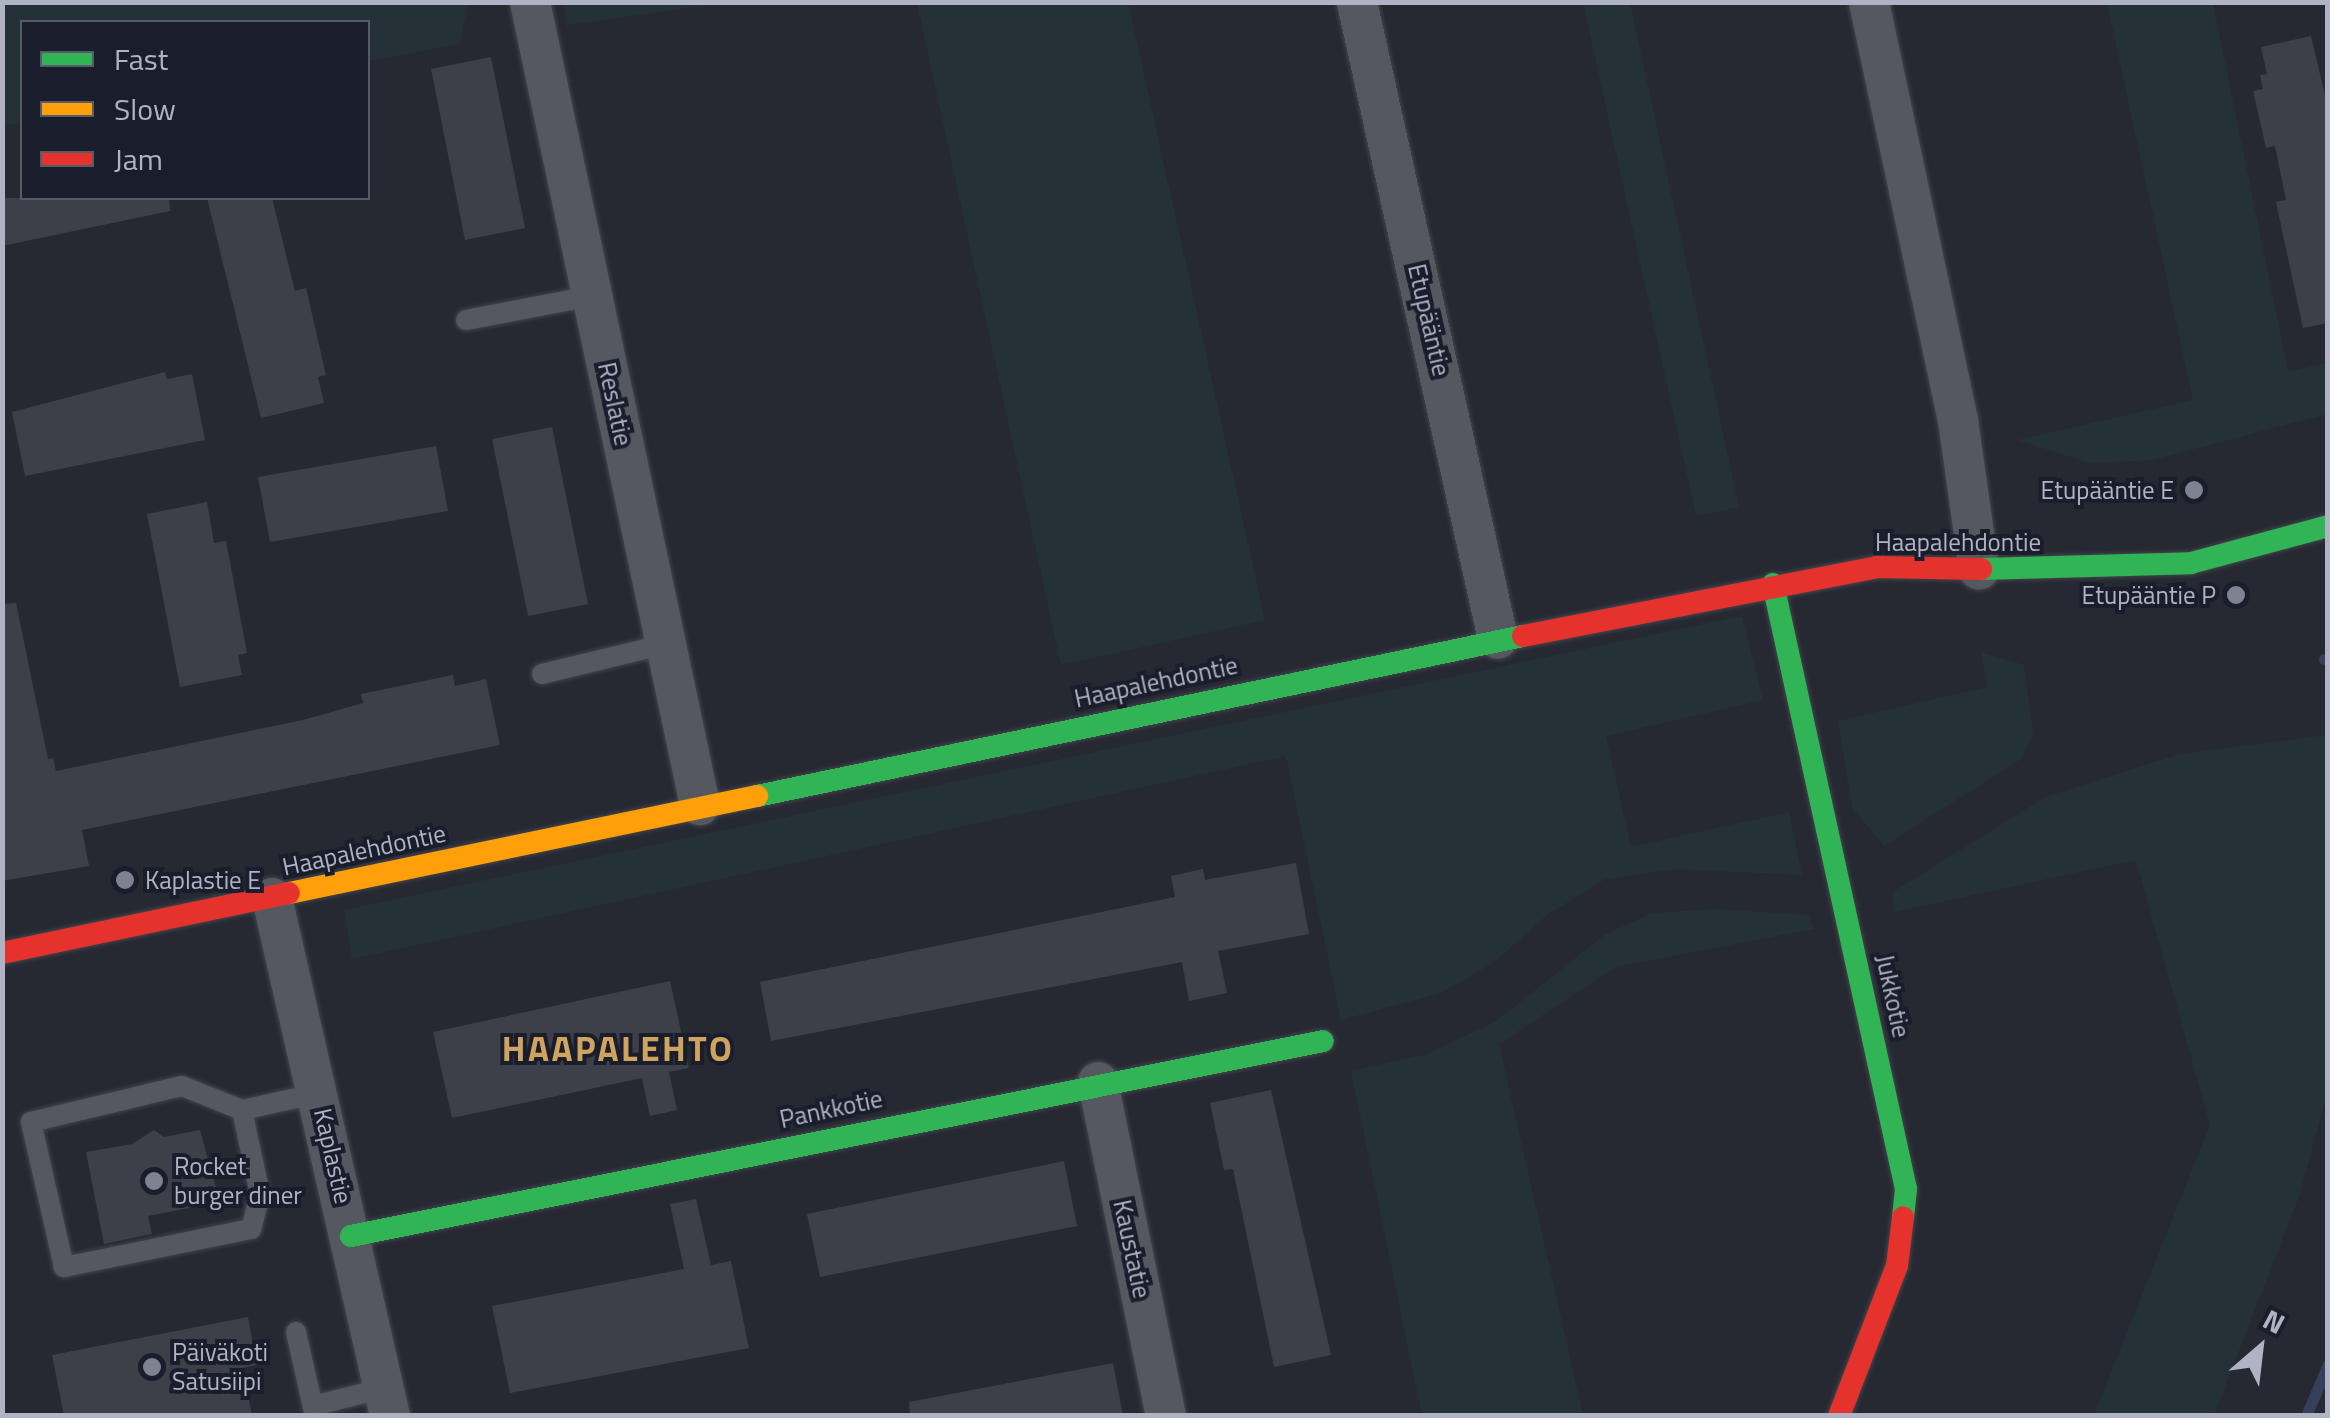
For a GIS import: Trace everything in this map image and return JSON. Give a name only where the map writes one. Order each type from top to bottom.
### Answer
[{"type":"street","name":"Reslatie","points":[[530,2],[700,805]]},
{"type":"street","name":"Etupääntie","points":[[1356,2],[1498,639]]},
{"type":"street","points":[[1869,2],[1961,437],[1978,570]]},
{"type":"street","name":"Haapalehdontie","points":[[2,953],[1773,584],[1877,567],[1978,570],[2191,563],[2328,526]]},
{"type":"street","name":"Jukkotie","points":[[1773,584],[1906,1189],[1897,1266],[1839,1416]]},
{"type":"street","name":"Kaplastie","points":[[272,898],[387,1402]]},
{"type":"street","name":"Pankkotie","points":[[350,1236],[1098,1082],[1323,1041]]},
{"type":"street","name":"Kaustatie","points":[[1098,1082],[1166,1416]]},
{"type":"lane","points":[[466,320],[592,296]]},
{"type":"lane","points":[[542,674],[666,644]]},
{"type":"lane","points":[[242,1110],[260,1194],[251,1229],[64,1267],[32,1122],[182,1086],[242,1110],[318,1093]]},
{"type":"lane","points":[[296,1332],[314,1410],[387,1402]]},
{"type":"shaded area","points":[[3,2],[468,3],[460,44],[370,61],[370,20],[20,20],[20,123],[3,126]]},
{"type":"shaded area","points":[[563,2],[723,3],[567,25]]},
{"type":"shaded area","points":[[917,3],[1128,3],[1265,620],[1061,665]]},
{"type":"shaded area","points":[[1583,3],[1630,3],[1739,507],[1696,516]]},
{"type":"shaded area","points":[[2107,3],[2213,3],[2288,372],[2327,363],[2327,414],[2152,460],[2090,463],[2018,440],[2193,400]]},
{"type":"shaded area","points":[[1742,616],[1763,700],[1606,736],[1631,847],[1789,812],[1802,875],[1677,869],[1605,879],[1547,915],[1493,963],[1441,993],[1341,1020],[1286,756],[352,959],[344,910]]},
{"type":"shaded area","points":[[1981,652],[2024,665],[2033,734],[2021,759],[1884,846],[1852,807],[1838,721],[1988,687]]},
{"type":"shaded area","points":[[2327,735],[2327,1093],[2300,1194],[2214,1415],[2094,1415],[2210,1125],[2136,860],[1894,912],[1893,892],[2045,797],[2180,754]]},
{"type":"shaded area","points":[[1717,909],[1808,915],[1814,929],[1615,967],[1499,1044],[1583,1415],[1422,1415],[1351,1071],[1427,1054],[1495,1022],[1606,934],[1652,913]]},
{"type":"building","points":[[2311,36],[2328,108],[2328,323],[2303,328],[2276,202],[2286,200],[2275,146],[2266,148],[2253,91],[2263,89],[2260,75],[2267,74],[2261,47]]},
{"type":"building","points":[[491,57],[525,228],[465,240],[431,69]]},
{"type":"building","points":[[2,198],[169,200],[170,211],[2,246]]},
{"type":"building","points":[[207,200],[272,200],[295,291],[306,288],[326,375],[318,377],[324,403],[261,418]]},
{"type":"building","points":[[165,372],[167,379],[192,374],[205,440],[25,476],[12,412]]},
{"type":"building","points":[[552,427],[588,604],[528,616],[492,439]]},
{"type":"building","points":[[436,446],[448,511],[270,542],[258,477]]},
{"type":"building","points":[[207,502],[214,543],[226,541],[247,653],[238,655],[242,675],[180,687],[147,514]]},
{"type":"building","points":[[16,603],[48,759],[53,758],[56,771],[303,720],[363,703],[361,694],[453,675],[455,686],[486,679],[500,745],[82,830],[89,866],[2,881],[2,604]]},
{"type":"building","points":[[1296,863],[1309,934],[1218,951],[1227,993],[1189,1001],[1182,962],[771,1041],[760,982],[1175,897],[1171,876],[1203,869],[1205,880]]},
{"type":"building","points":[[670,981],[689,1068],[669,1072],[677,1110],[650,1116],[642,1078],[452,1118],[433,1032]]},
{"type":"building","points":[[1271,1090],[1331,1355],[1274,1367],[1233,1169],[1224,1170],[1210,1103]]},
{"type":"building","name":"Rocket burger diner","points":[[154,1130],[164,1137],[200,1130],[220,1202],[148,1216],[152,1234],[104,1244],[86,1152],[132,1144]]},
{"type":"building","points":[[1064,1161],[1077,1226],[820,1277],[807,1214]]},
{"type":"building","points":[[696,1199],[711,1265],[731,1261],[749,1348],[510,1393],[492,1306],[684,1269],[670,1204]]},
{"type":"building","name":"Päiväkoti Satusiipi","points":[[248,1317],[257,1365],[243,1368],[252,1416],[64,1416],[52,1355]]},
{"type":"building","points":[[1113,1363],[1123,1416],[910,1416],[909,1402]]},
{"type":"waterway","points":[[2306,1416],[2328,1364]]},
{"type":"traffic: fast","points":[[1981,569],[2191,563],[2328,526]]},
{"type":"traffic: fast","points":[[1773,584],[1906,1189],[1903,1217]]},
{"type":"traffic: fast","points":[[757,796],[1523,636]]},
{"type":"traffic: fast","points":[[351,1236],[1323,1041]]},
{"type":"traffic: slow","points":[[289,893],[757,796]]},
{"type":"traffic: jam","points":[[1523,636],[1877,567],[1981,569]]},
{"type":"traffic: jam","points":[[2,953],[289,893]]},
{"type":"traffic: jam","points":[[1839,1416],[1897,1266],[1903,1217]]},
{"type":"place","name":"Etupääntie E","points":[[2194,490]]},
{"type":"place","name":"Etupääntie P","points":[[2236,595]]},
{"type":"place","name":"Kaplastie E","points":[[125,880]]},
{"type":"place","name":"Rocket burger diner","points":[[154,1181]]},
{"type":"place","name":"Päiväkoti Satusiipi","points":[[152,1367]]},
{"type":"district","name":"HAAPALEHTO","points":[[618,1048]]}]
